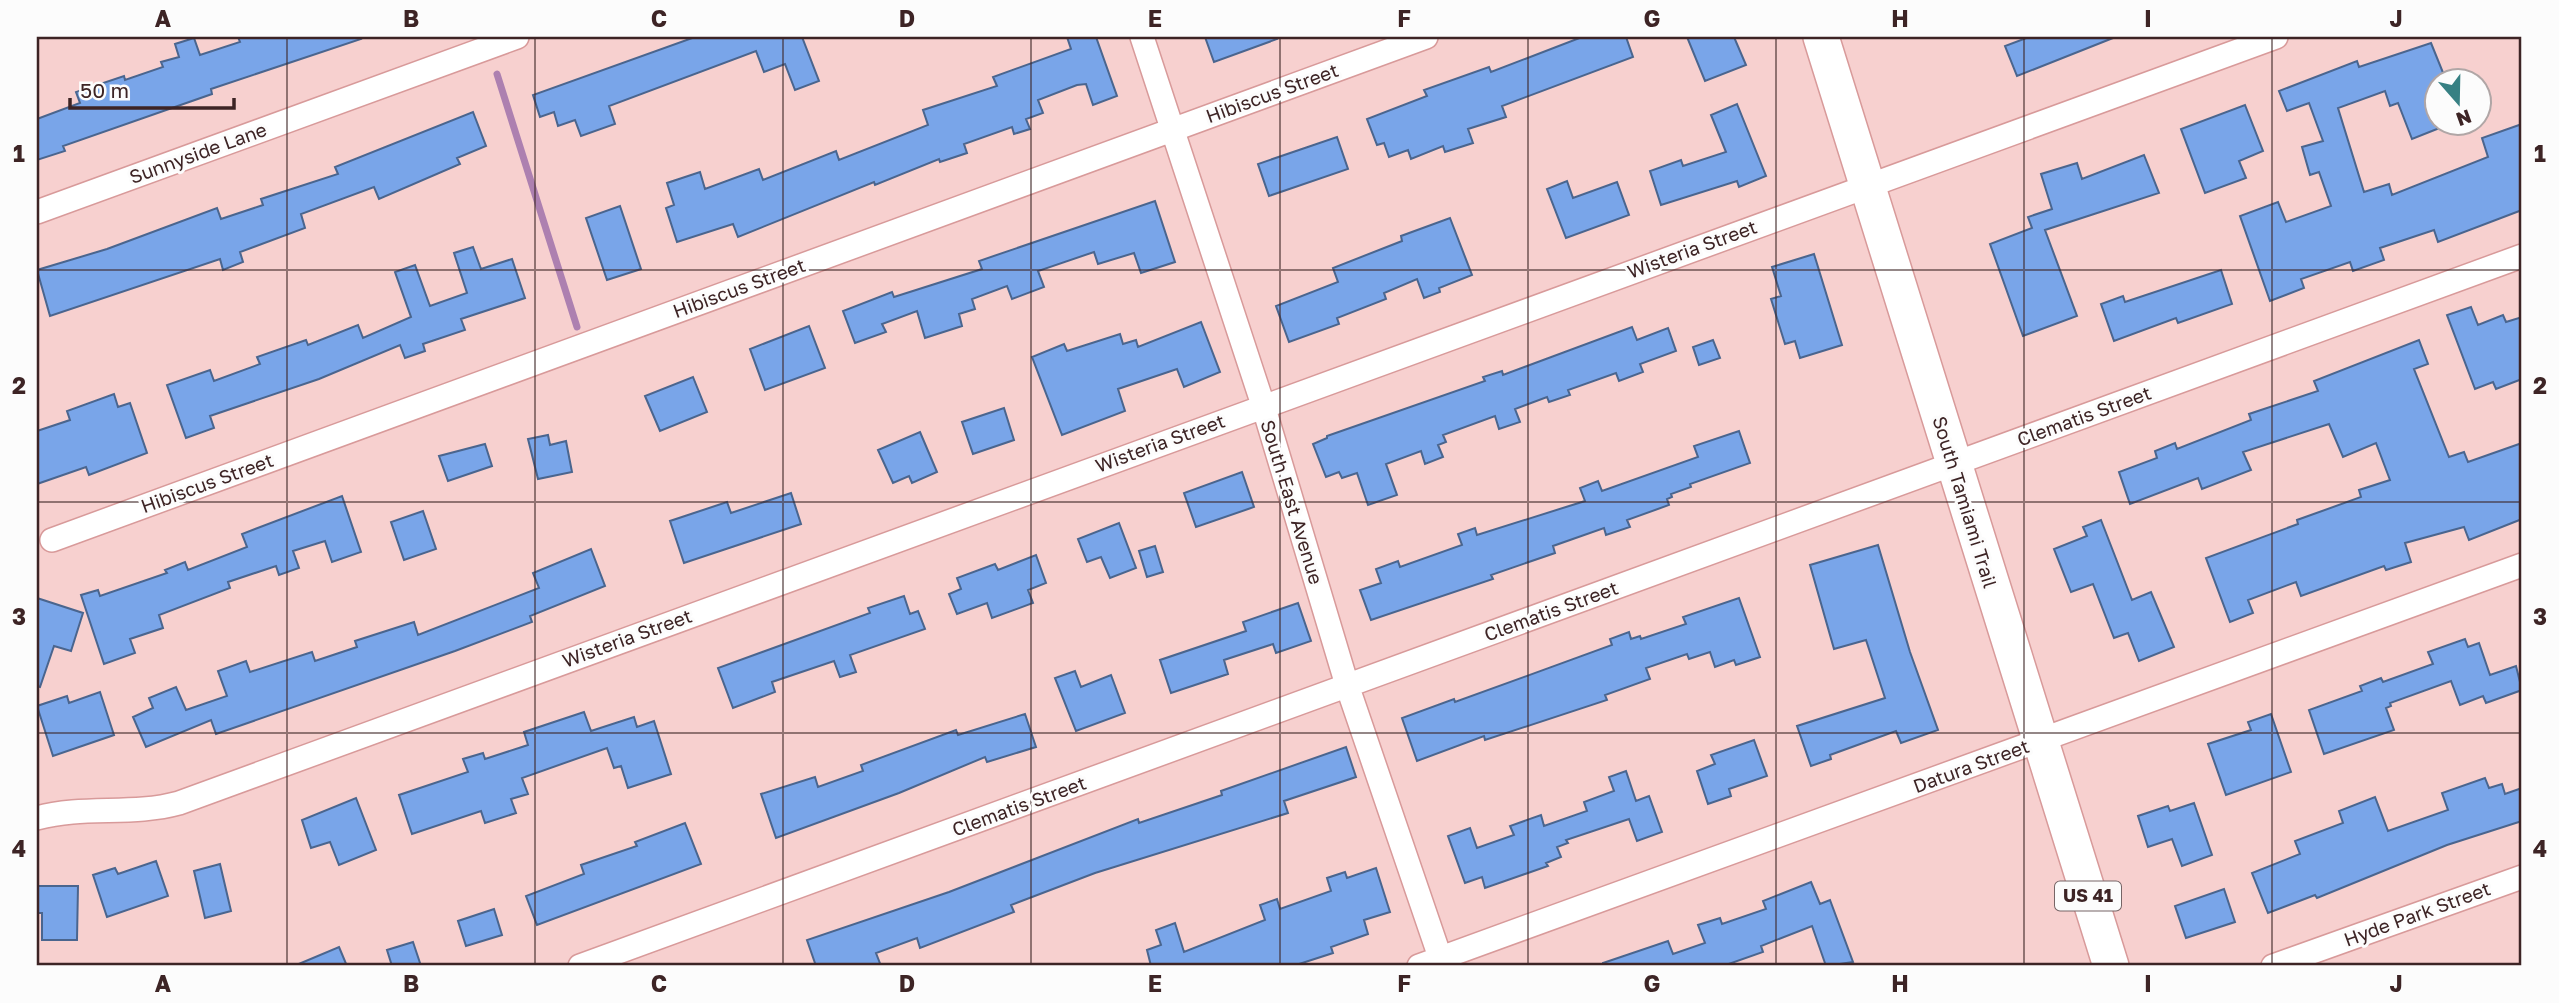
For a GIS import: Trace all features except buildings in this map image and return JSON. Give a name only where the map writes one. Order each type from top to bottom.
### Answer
[{"type":"main road","name":"South Tamiami Trail","points":[[1821,37],[2111,966]]},
{"type":"street","name":"Sunnyside Lane","points":[[37,212],[517,37]]},
{"type":"street","name":"South East Avenue","points":[[1142,37],[1263,405],[1434,964]]},
{"type":"street","name":"Hibiscus Street","points":[[52,540],[1426,37]]},
{"type":"street","name":"Wisteria Street","points":[[37,818],[86,810],[134,810],[179,803],[2276,37]]},
{"type":"street","name":"Clematis Street","points":[[580,966],[2522,256]]},
{"type":"street","name":"Datura Street","points":[[1434,964],[2522,565]]},
{"type":"street","name":"Hyde Park Street","points":[[2273,966],[2522,877]]},
{"type":"waterway","points":[[497,74],[577,327]]}]
